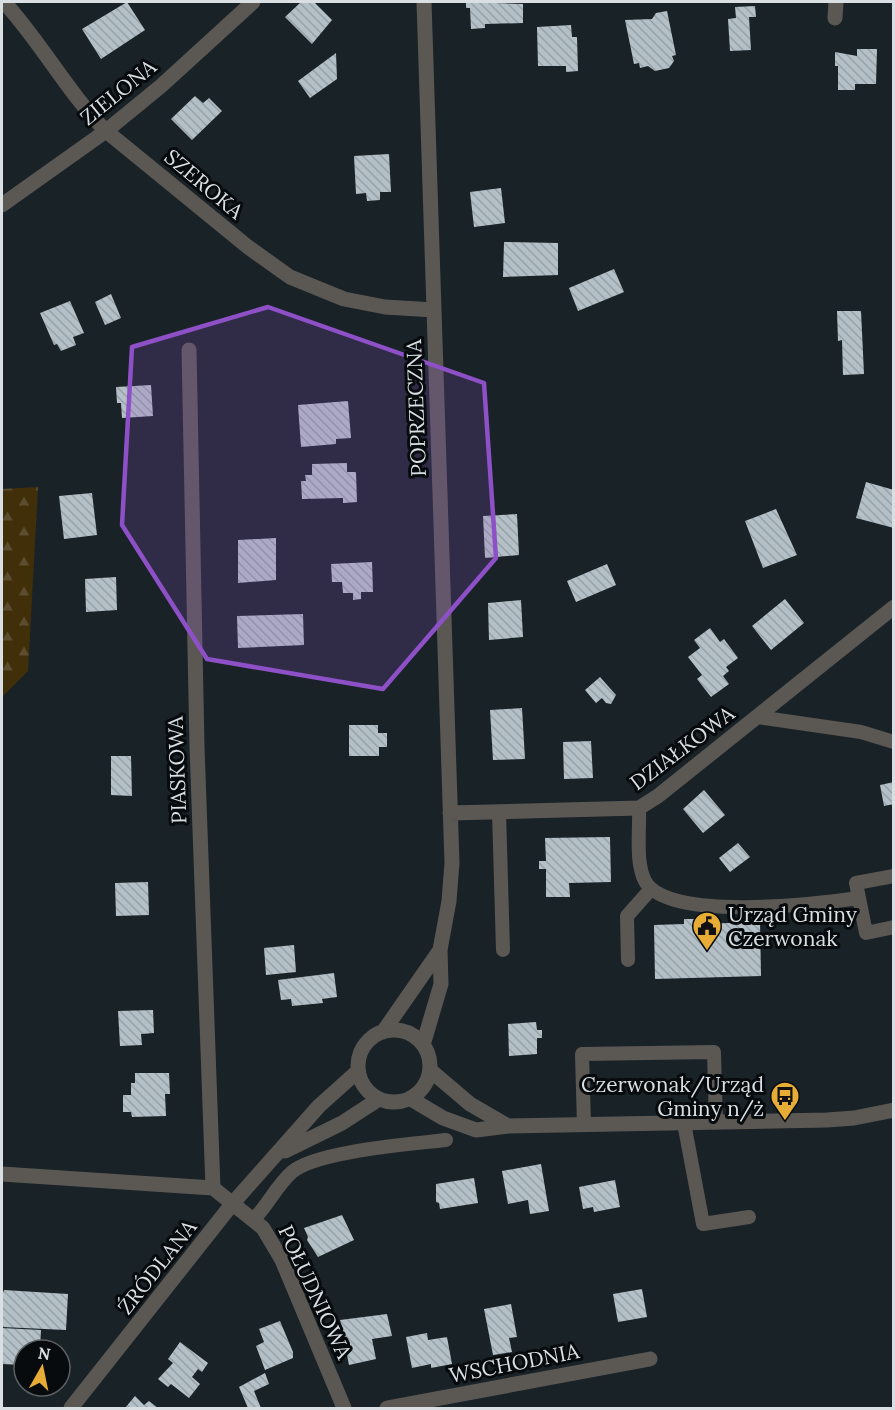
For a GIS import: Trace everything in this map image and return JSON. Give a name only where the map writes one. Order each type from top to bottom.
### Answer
[{"type":"street","name":"SZEROKA","points":[[4,2],[21,20],[89,114],[106,131],[248,247],[290,277],[344,299],[386,307],[434,310]]},
{"type":"street","name":"ZIELONA","points":[[2,205],[106,131],[161,86],[253,2]]},
{"type":"street","name":"POPRZECZNA","points":[[424,2],[450,813]]},
{"type":"street","points":[[835,18],[836,2]]},
{"type":"street","name":"PIASKOWA","points":[[189,351],[197,747],[213,1188]]},
{"type":"street","name":"DZIAŁKOWA","points":[[450,813],[639,808],[758,717],[894,607]]},
{"type":"street","points":[[423,1045],[441,984],[440,950],[449,901],[450,813]]},
{"type":"street","points":[[383,1032],[405,1032],[423,1045],[429,1057],[430,1070],[424,1087],[411,1099],[395,1102],[379,1099],[365,1088],[358,1071],[363,1047],[383,1032],[440,950]]},
{"type":"street","points":[[430,1070],[470,1104],[508,1126]]},
{"type":"street","name":"ŹRÓDLANA","points":[[71,1408],[233,1203],[319,1106],[358,1071]]},
{"type":"street","name":"ŹRÓDLANA","points":[[279,1153],[342,1123],[379,1099]]},
{"type":"street","points":[[411,1099],[443,1118],[476,1130],[508,1126],[854,1118],[894,1110]]},
{"type":"street","points":[[2,1174],[213,1188],[233,1203]]},
{"type":"street","name":"POŁUDNIOWA","points":[[233,1203],[263,1228],[282,1260],[344,1408]]},
{"type":"street","name":"WSCHODNIA","points":[[387,1408],[650,1359]]},
{"type":"lane","points":[[758,717],[861,732],[894,742]]},
{"type":"lane","points":[[639,808],[641,866],[644,879],[651,889],[663,898],[704,906],[820,904],[859,898]]},
{"type":"lane","points":[[500,812],[503,950]]},
{"type":"lane","points":[[894,876],[856,883],[867,933],[894,927]]},
{"type":"lane","points":[[628,960],[627,915],[651,889]]},
{"type":"lane","points":[[584,1125],[582,1054],[714,1052],[716,1122]]},
{"type":"lane","points":[[684,1123],[703,1224],[749,1217]]},
{"type":"lane","points":[[254,1219],[284,1181],[304,1164],[342,1155],[446,1140]]},
{"type":"highlighted area","points":[[268,307],[484,383],[496,558],[383,689],[207,659],[122,525],[132,347]]},
{"type":"green space","points":[[38,487],[28,671],[2,697],[2,489]]},
{"type":"building","points":[[127,2],[145,30],[101,59],[82,29]]},
{"type":"building","points":[[301,2],[314,2],[332,20],[312,44],[285,17]]},
{"type":"building","points":[[466,2],[523,4],[523,23],[485,24],[485,28],[471,29],[470,8],[466,8]]},
{"type":"building","points":[[755,6],[756,17],[749,17],[751,50],[730,51],[728,19],[736,18],[735,7]]},
{"type":"building","points":[[667,11],[676,55],[672,56],[674,61],[669,68],[655,71],[648,66],[640,68],[639,63],[634,64],[625,20],[652,19],[656,13]]},
{"type":"building","points":[[571,25],[572,37],[577,37],[578,71],[566,72],[566,66],[538,66],[537,27]]},
{"type":"building","points":[[857,49],[877,49],[876,84],[855,84],[855,90],[838,90],[838,66],[835,66],[835,52],[857,56]]},
{"type":"building","points":[[336,53],[337,79],[310,98],[298,81]]},
{"type":"building","points":[[195,96],[203,103],[209,98],[222,111],[192,140],[171,119]]},
{"type":"building","points":[[389,154],[391,192],[380,192],[380,200],[367,201],[366,193],[356,194],[354,156]]},
{"type":"building","points":[[501,188],[505,223],[474,227],[470,192]]},
{"type":"building","points":[[504,242],[558,243],[558,275],[503,277]]},
{"type":"building","points":[[614,269],[624,292],[578,311],[569,288]]},
{"type":"building","points":[[111,294],[121,318],[105,325],[95,302]]},
{"type":"building","points":[[70,301],[84,333],[73,337],[76,345],[61,351],[57,344],[54,345],[40,313]]},
{"type":"building","points":[[837,311],[861,311],[864,374],[843,375],[842,340],[838,341]]},
{"type":"building","points":[[151,385],[153,416],[122,418],[121,403],[117,403],[116,387]]},
{"type":"building","points":[[348,401],[351,438],[336,439],[336,444],[301,447],[298,405]]},
{"type":"building","points":[[347,463],[347,472],[356,472],[357,502],[343,503],[343,498],[302,499],[301,481],[306,481],[305,475],[312,475],[312,464]]},
{"type":"building","points":[[866,482],[894,490],[894,528],[856,518]]},
{"type":"building","points":[[92,493],[97,535],[64,539],[59,496]]},
{"type":"building","points":[[776,509],[797,555],[763,568],[745,521]]},
{"type":"building","points":[[517,514],[519,555],[485,558],[483,516]]},
{"type":"building","points":[[276,538],[276,580],[238,583],[238,540]]},
{"type":"building","points":[[372,562],[373,592],[361,592],[361,599],[353,600],[353,593],[343,593],[342,582],[332,582],[331,564]]},
{"type":"building","points":[[607,564],[616,585],[576,602],[567,581]]},
{"type":"building","points":[[116,577],[117,610],[86,612],[85,579]]},
{"type":"building","points":[[785,599],[804,623],[771,650],[752,626]]},
{"type":"building","points":[[521,600],[523,637],[489,640],[488,603]]},
{"type":"building","points":[[303,614],[304,645],[238,648],[237,616]]},
{"type":"building","points":[[710,628],[720,642],[724,639],[738,658],[726,667],[729,671],[723,676],[729,684],[711,697],[697,679],[702,675],[688,657],[700,648],[694,640]]},
{"type":"building","points":[[600,677],[616,695],[611,704],[606,703],[602,698],[596,703],[585,690]]},
{"type":"building","points":[[522,708],[525,759],[493,760],[490,710]]},
{"type":"building","points":[[349,725],[378,725],[378,733],[387,733],[387,747],[379,747],[379,756],[349,756]]},
{"type":"building","points":[[591,741],[593,778],[564,779],[563,742]]},
{"type":"building","points":[[111,756],[131,756],[132,796],[111,795]]},
{"type":"building","points":[[894,782],[894,804],[884,806],[880,785]]},
{"type":"building","points":[[704,790],[725,815],[703,833],[683,809]]},
{"type":"building","points":[[610,837],[611,882],[569,883],[570,897],[546,897],[546,869],[539,869],[539,861],[546,861],[545,838]]},
{"type":"building","points":[[738,843],[750,857],[730,872],[719,858]]},
{"type":"building","points":[[148,882],[149,915],[116,916],[115,883]]},
{"type":"building","name":"Urząd Gminy Czerwonak","points":[[684,919],[697,919],[697,924],[760,922],[761,976],[655,979],[654,925],[684,924]]},
{"type":"building","points":[[294,945],[296,972],[266,975],[264,948]]},
{"type":"building","points":[[334,973],[337,997],[322,999],[323,1003],[292,1006],[291,999],[281,1000],[278,980]]},
{"type":"building","points":[[153,1010],[154,1033],[141,1034],[142,1045],[120,1046],[118,1011]]},
{"type":"building","points":[[536,1022],[537,1030],[542,1030],[542,1038],[537,1038],[537,1054],[509,1056],[508,1024]]},
{"type":"building","points":[[135,1073],[169,1073],[170,1094],[165,1094],[166,1116],[132,1117],[131,1112],[123,1112],[123,1095],[131,1095],[131,1083],[135,1083]]},
{"type":"building","points":[[541,1164],[549,1211],[530,1214],[528,1200],[508,1204],[502,1171]]},
{"type":"building","points":[[474,1178],[478,1203],[440,1209],[439,1203],[436,1202],[436,1184]]},
{"type":"building","points":[[615,1180],[620,1207],[594,1212],[593,1207],[583,1209],[579,1187]]},
{"type":"building","points":[[342,1215],[354,1240],[318,1257],[307,1240],[304,1228]]},
{"type":"building","points":[[642,1289],[647,1317],[618,1322],[613,1294]]},
{"type":"building","points":[[4,1290],[68,1294],[66,1330],[2,1327]]},
{"type":"building","points":[[511,1304],[517,1337],[509,1338],[512,1352],[493,1355],[484,1309]]},
{"type":"building","points":[[387,1314],[392,1336],[372,1339],[376,1359],[349,1365],[340,1320]]},
{"type":"building","points":[[280,1321],[293,1352],[293,1358],[265,1370],[256,1346],[264,1342],[259,1329]]},
{"type":"building","points":[[2,1328],[41,1330],[41,1338],[12,1338],[12,1364],[2,1364]]},
{"type":"building","points":[[427,1333],[428,1340],[447,1337],[452,1364],[431,1368],[431,1364],[412,1368],[406,1337]]},
{"type":"building","points":[[180,1342],[208,1363],[202,1372],[198,1369],[192,1377],[200,1384],[189,1398],[171,1384],[168,1387],[158,1379],[173,1363],[168,1359]]},
{"type":"building","points":[[265,1373],[269,1384],[254,1391],[261,1408],[248,1408],[239,1387]]},
{"type":"building","points":[[135,1396],[144,1405],[149,1401],[158,1408],[125,1408]]},
{"type":"place","name":"Urząd Gminy Czerwonak","points":[[707,952]]},
{"type":"place","name":"Czerwonak/Urząd Gminy n/ż","points":[[785,1122]]}]
